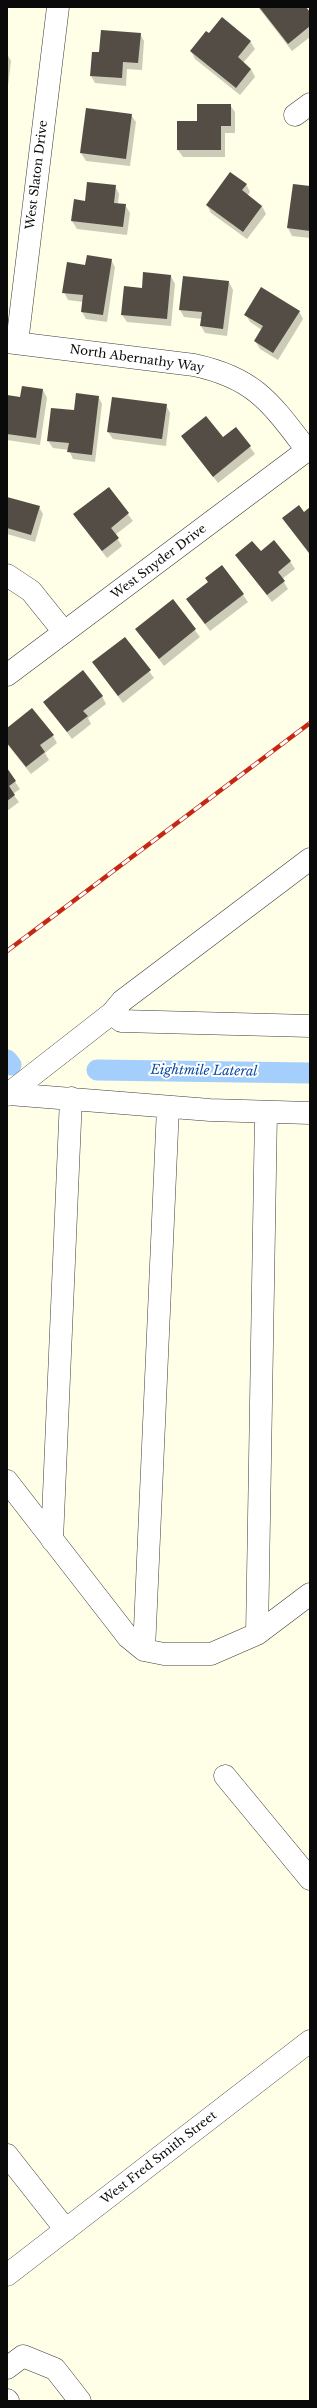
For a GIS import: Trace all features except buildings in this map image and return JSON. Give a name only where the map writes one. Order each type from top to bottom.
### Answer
[{"type":"street","name":"West Slaton Drive","points":[[12,343],[58,7]]},
{"type":"street","name":"North Abernathy Way","points":[[12,343],[194,365],[218,370],[239,379],[259,392],[276,409],[308,449]]},
{"type":"street","name":"West Snyder Drive","points":[[7,676],[308,449]]},
{"type":"street","points":[[7,575],[31,591],[64,632]]},
{"type":"street","points":[[8,1094],[112,1013],[122,1001],[310,859]]},
{"type":"street","points":[[112,1013],[121,1021],[310,1026]]},
{"type":"street","points":[[8,1094],[168,1107],[310,1113]]},
{"type":"street","points":[[52,1540],[71,1098]]},
{"type":"street","points":[[144,1650],[168,1107]]},
{"type":"street","points":[[257,1634],[266,1112]]},
{"type":"street","points":[[7,1481],[128,1637],[144,1650],[164,1654],[211,1654],[257,1634],[310,1594]]},
{"type":"street","points":[[226,1776],[310,1879]]},
{"type":"street","name":"West Fred Smith Street","points":[[7,2275],[310,2041]]},
{"type":"street","points":[[7,2155],[66,2230]]},
{"type":"street","points":[[7,2368],[23,2356],[55,2369],[80,2401]]},
{"type":"waterway","name":"Eightmile Lateral","points":[[7,1060],[11,1065]]},
{"type":"waterway","name":"Eightmile Lateral","points":[[97,1070],[310,1073]]},
{"type":"railway","points":[[7,951],[310,723]]}]
